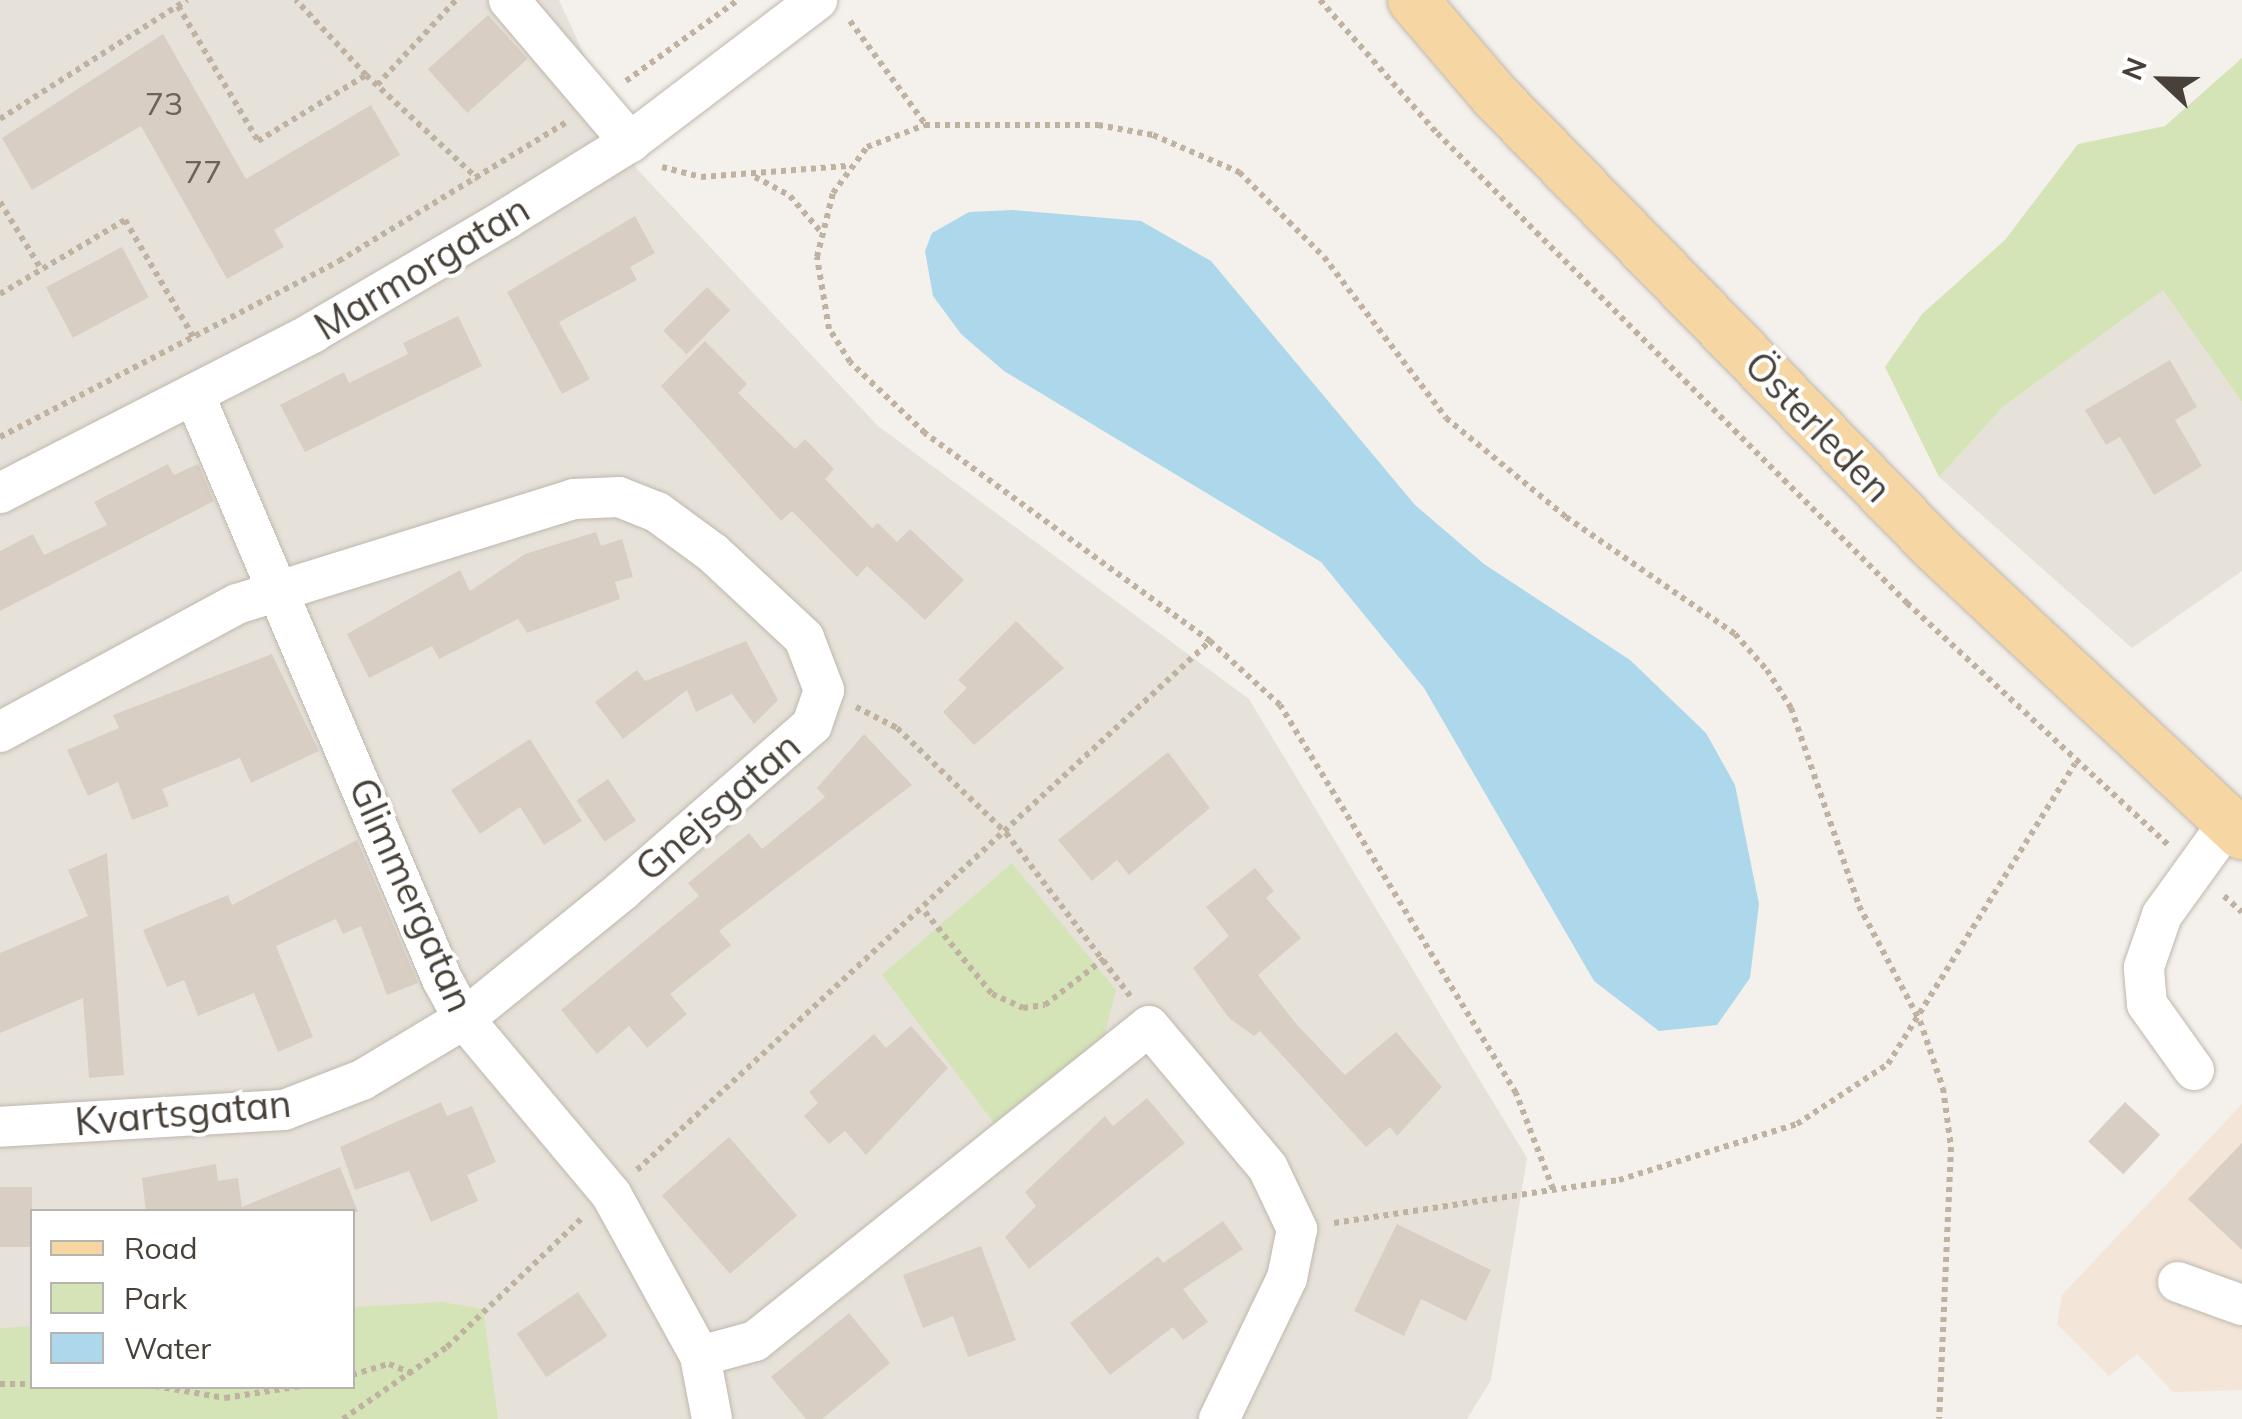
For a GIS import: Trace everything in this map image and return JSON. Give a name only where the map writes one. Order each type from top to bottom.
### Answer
[{"type":"main road","name":"Österleden","points":[[1413,0],[1495,96],[1936,548],[2236,828]]},
{"type":"street","points":[[509,0],[630,142]]},
{"type":"street","name":"Marmorgatan","points":[[0,493],[312,333],[630,142],[830,7]]},
{"type":"street","name":"Glimmergatan","points":[[194,394],[464,1019],[611,1194],[700,1356],[712,1419]]},
{"type":"street","name":"Gnejsgatan","points":[[276,590],[574,499],[619,497],[713,553],[804,638],[824,690],[812,725],[464,1019]]},
{"type":"street","points":[[0,732],[276,590]]},
{"type":"street","points":[[2194,1070],[2154,1020],[2142,987],[2151,940],[2193,868],[2236,828]]},
{"type":"street","name":"Kvartsgatan","points":[[0,1127],[284,1110],[362,1080],[464,1019]]},
{"type":"street","points":[[700,1356],[754,1340],[1149,1026],[1268,1168],[1297,1228],[1287,1278],[1219,1419]]},
{"type":"street","points":[[2178,1282],[2242,1305]]},
{"type":"path","points":[[0,118],[187,0]]},
{"type":"path","points":[[296,0],[376,85],[478,180]]},
{"type":"path","points":[[376,85],[456,0]]},
{"type":"path","points":[[0,437],[194,338],[478,180],[598,101],[738,0]]},
{"type":"path","points":[[1320,0],[1436,133],[2076,763],[2242,912]]},
{"type":"path","points":[[178,6],[258,141],[366,75]]},
{"type":"path","points":[[830,7],[926,125]]},
{"type":"path","points":[[630,142],[672,172],[754,177],[848,166],[892,133],[926,125],[1152,134],[1240,172],[1272,198],[1446,418],[1566,517],[1736,634],[1767,670],[1812,759],[1866,923],[1920,1022],[1950,1147],[1938,1419]]},
{"type":"path","points":[[848,166],[822,232],[820,294],[850,362],[1028,514],[1210,640],[1280,705],[1326,768],[1516,1093],[1553,1189]]},
{"type":"path","points":[[754,177],[790,196],[822,232]]},
{"type":"path","points":[[0,202],[42,269]]},
{"type":"path","points":[[0,294],[125,220],[194,338]]},
{"type":"path","points":[[343,1419],[414,1374],[924,912],[1210,640]]},
{"type":"path","points":[[824,690],[896,728],[1006,833],[1105,958],[1149,1026]]},
{"type":"path","points":[[1297,1228],[1619,1180],[1797,1124],[1888,1064],[1920,1022],[2076,763]]},
{"type":"path","points":[[924,912],[992,994],[1023,1008],[1046,1005],[1105,958]]},
{"type":"path","points":[[355,1374],[389,1364],[414,1374]]},
{"type":"path","points":[[0,1384],[30,1384]]},
{"type":"path","points":[[173,1389],[226,1398],[282,1389]]},
{"type":"shaded area","points":[[0,0],[559,0],[637,169],[878,426],[1249,699],[1527,1158],[1491,1380],[1467,1419],[0,1419]]},
{"type":"shaded area","points":[[2163,289],[2242,402],[2242,571],[2132,648],[1939,477],[2004,406]]},
{"type":"shaded area","points":[[2242,1104],[2242,1390],[2173,1392],[2137,1354],[2109,1376],[2057,1324],[2062,1295]]},
{"type":"green space","points":[[2242,58],[2242,402],[2163,290],[2004,406],[1939,477],[1885,367],[1922,314],[2005,240],[2078,144],[2165,126]]},
{"type":"green space","points":[[1012,863],[1116,990],[1104,1037],[994,1123],[882,975]]},
{"type":"green space","points":[[442,1302],[483,1309],[498,1419],[0,1419],[0,1328],[30,1326],[30,1389],[355,1389],[355,1307]]},
{"type":"water","points":[[1013,210],[1141,221],[1211,261],[1415,505],[1484,564],[1630,660],[1706,733],[1735,785],[1759,904],[1750,978],[1717,1025],[1659,1031],[1594,981],[1424,688],[1321,562],[1004,371],[961,334],[933,296],[925,251],[932,233],[969,212]]},
{"type":"building","points":[[488,15],[527,59],[467,113],[428,69]]},
{"type":"building","points":[[163,34],[246,179],[371,105],[400,155],[274,230],[284,247],[227,279],[141,126],[32,190],[2,138]]},
{"type":"building","points":[[635,216],[655,253],[630,267],[637,280],[559,322],[590,379],[562,394],[507,292]]},
{"type":"building","points":[[122,247],[149,297],[73,338],[46,287]]},
{"type":"building","points":[[707,287],[730,310],[686,354],[663,331]]},
{"type":"building","points":[[458,316],[482,366],[305,452],[280,405],[344,372],[349,383],[408,354],[403,343]]},
{"type":"building","points":[[705,341],[747,384],[738,393],[795,449],[805,439],[834,469],[825,479],[872,528],[878,523],[897,542],[910,529],[964,580],[925,620],[867,566],[857,577],[792,511],[781,521],[661,386]]},
{"type":"building","points":[[2170,360],[2197,407],[2175,420],[2202,466],[2154,495],[2120,437],[2106,445],[2085,410]]},
{"type":"building","points":[[168,464],[174,475],[198,464],[214,501],[0,611],[0,551],[33,534],[44,555],[107,525],[94,502]]},
{"type":"building","points":[[596,532],[601,546],[622,539],[633,577],[615,582],[620,599],[527,633],[518,619],[439,659],[432,646],[369,678],[347,634],[460,570],[470,591],[525,554]]},
{"type":"building","points":[[1016,621],[1064,668],[974,745],[943,712],[967,688],[958,680]]},
{"type":"building","points":[[746,641],[778,700],[754,724],[732,694],[696,712],[687,690],[623,739],[595,702],[637,670],[645,681]]},
{"type":"building","points":[[272,654],[319,751],[251,783],[240,758],[162,789],[169,806],[132,820],[118,782],[88,796],[67,750],[119,728],[113,715]]},
{"type":"building","points":[[864,734],[912,785],[719,931],[731,945],[670,994],[687,1014],[647,1048],[629,1026],[597,1054],[561,1010],[699,896],[688,883],[749,833],[762,849],[825,797],[817,788]]},
{"type":"building","points":[[530,739],[582,821],[544,845],[520,807],[480,834],[451,790]]},
{"type":"building","points":[[1168,752],[1210,808],[1129,875],[1117,860],[1092,881],[1058,840]]},
{"type":"building","points":[[608,779],[636,820],[604,842],[576,800]]},
{"type":"building","points":[[357,840],[418,983],[387,995],[361,926],[343,934],[336,919],[276,946],[313,1037],[278,1052],[254,993],[198,1016],[184,980],[167,987],[143,930],[228,895],[232,905]]},
{"type":"building","points":[[107,853],[124,1075],[89,1078],[83,998],[0,1033],[0,953],[88,916],[68,870]]},
{"type":"building","points":[[1255,868],[1274,891],[1266,898],[1301,938],[1258,975],[1297,1025],[1345,1075],[1396,1032],[1442,1087],[1397,1136],[1390,1127],[1366,1147],[1260,1031],[1254,1036],[1229,1018],[1193,968],[1229,936],[1206,907]]},
{"type":"building","points":[[911,1026],[948,1068],[866,1155],[845,1131],[829,1144],[804,1116],[818,1103],[809,1092],[874,1034],[886,1048]]},
{"type":"building","points":[[1147,1098],[1185,1143],[1029,1269],[1005,1237],[1036,1206],[1025,1192],[1105,1116],[1113,1126]]},
{"type":"building","points":[[441,1102],[447,1116],[472,1106],[496,1162],[467,1175],[478,1201],[431,1222],[409,1171],[355,1190],[340,1147]]},
{"type":"building","points":[[2125,1102],[2160,1135],[2123,1174],[2088,1141]]},
{"type":"building","points":[[729,1137],[797,1215],[730,1274],[662,1195]]},
{"type":"building","points":[[2242,1143],[2242,1250],[2188,1199]]},
{"type":"building","points":[[216,1164],[218,1181],[238,1178],[242,1207],[340,1167],[358,1212],[146,1209],[142,1178]]},
{"type":"building","points":[[0,1187],[32,1187],[30,1247],[0,1247]]},
{"type":"building","points":[[1223,1221],[1243,1249],[1183,1289],[1208,1322],[1183,1340],[1173,1327],[1110,1375],[1070,1323],[1158,1256],[1163,1263]]},
{"type":"building","points":[[1397,1224],[1491,1270],[1466,1321],[1421,1299],[1404,1336],[1354,1311]]},
{"type":"building","points":[[981,1246],[1016,1340],[968,1357],[953,1316],[923,1328],[903,1275]]},
{"type":"building","points":[[578,1292],[608,1336],[546,1377],[517,1333]]},
{"type":"building","points":[[849,1313],[890,1363],[822,1419],[806,1419],[771,1377]]}]
